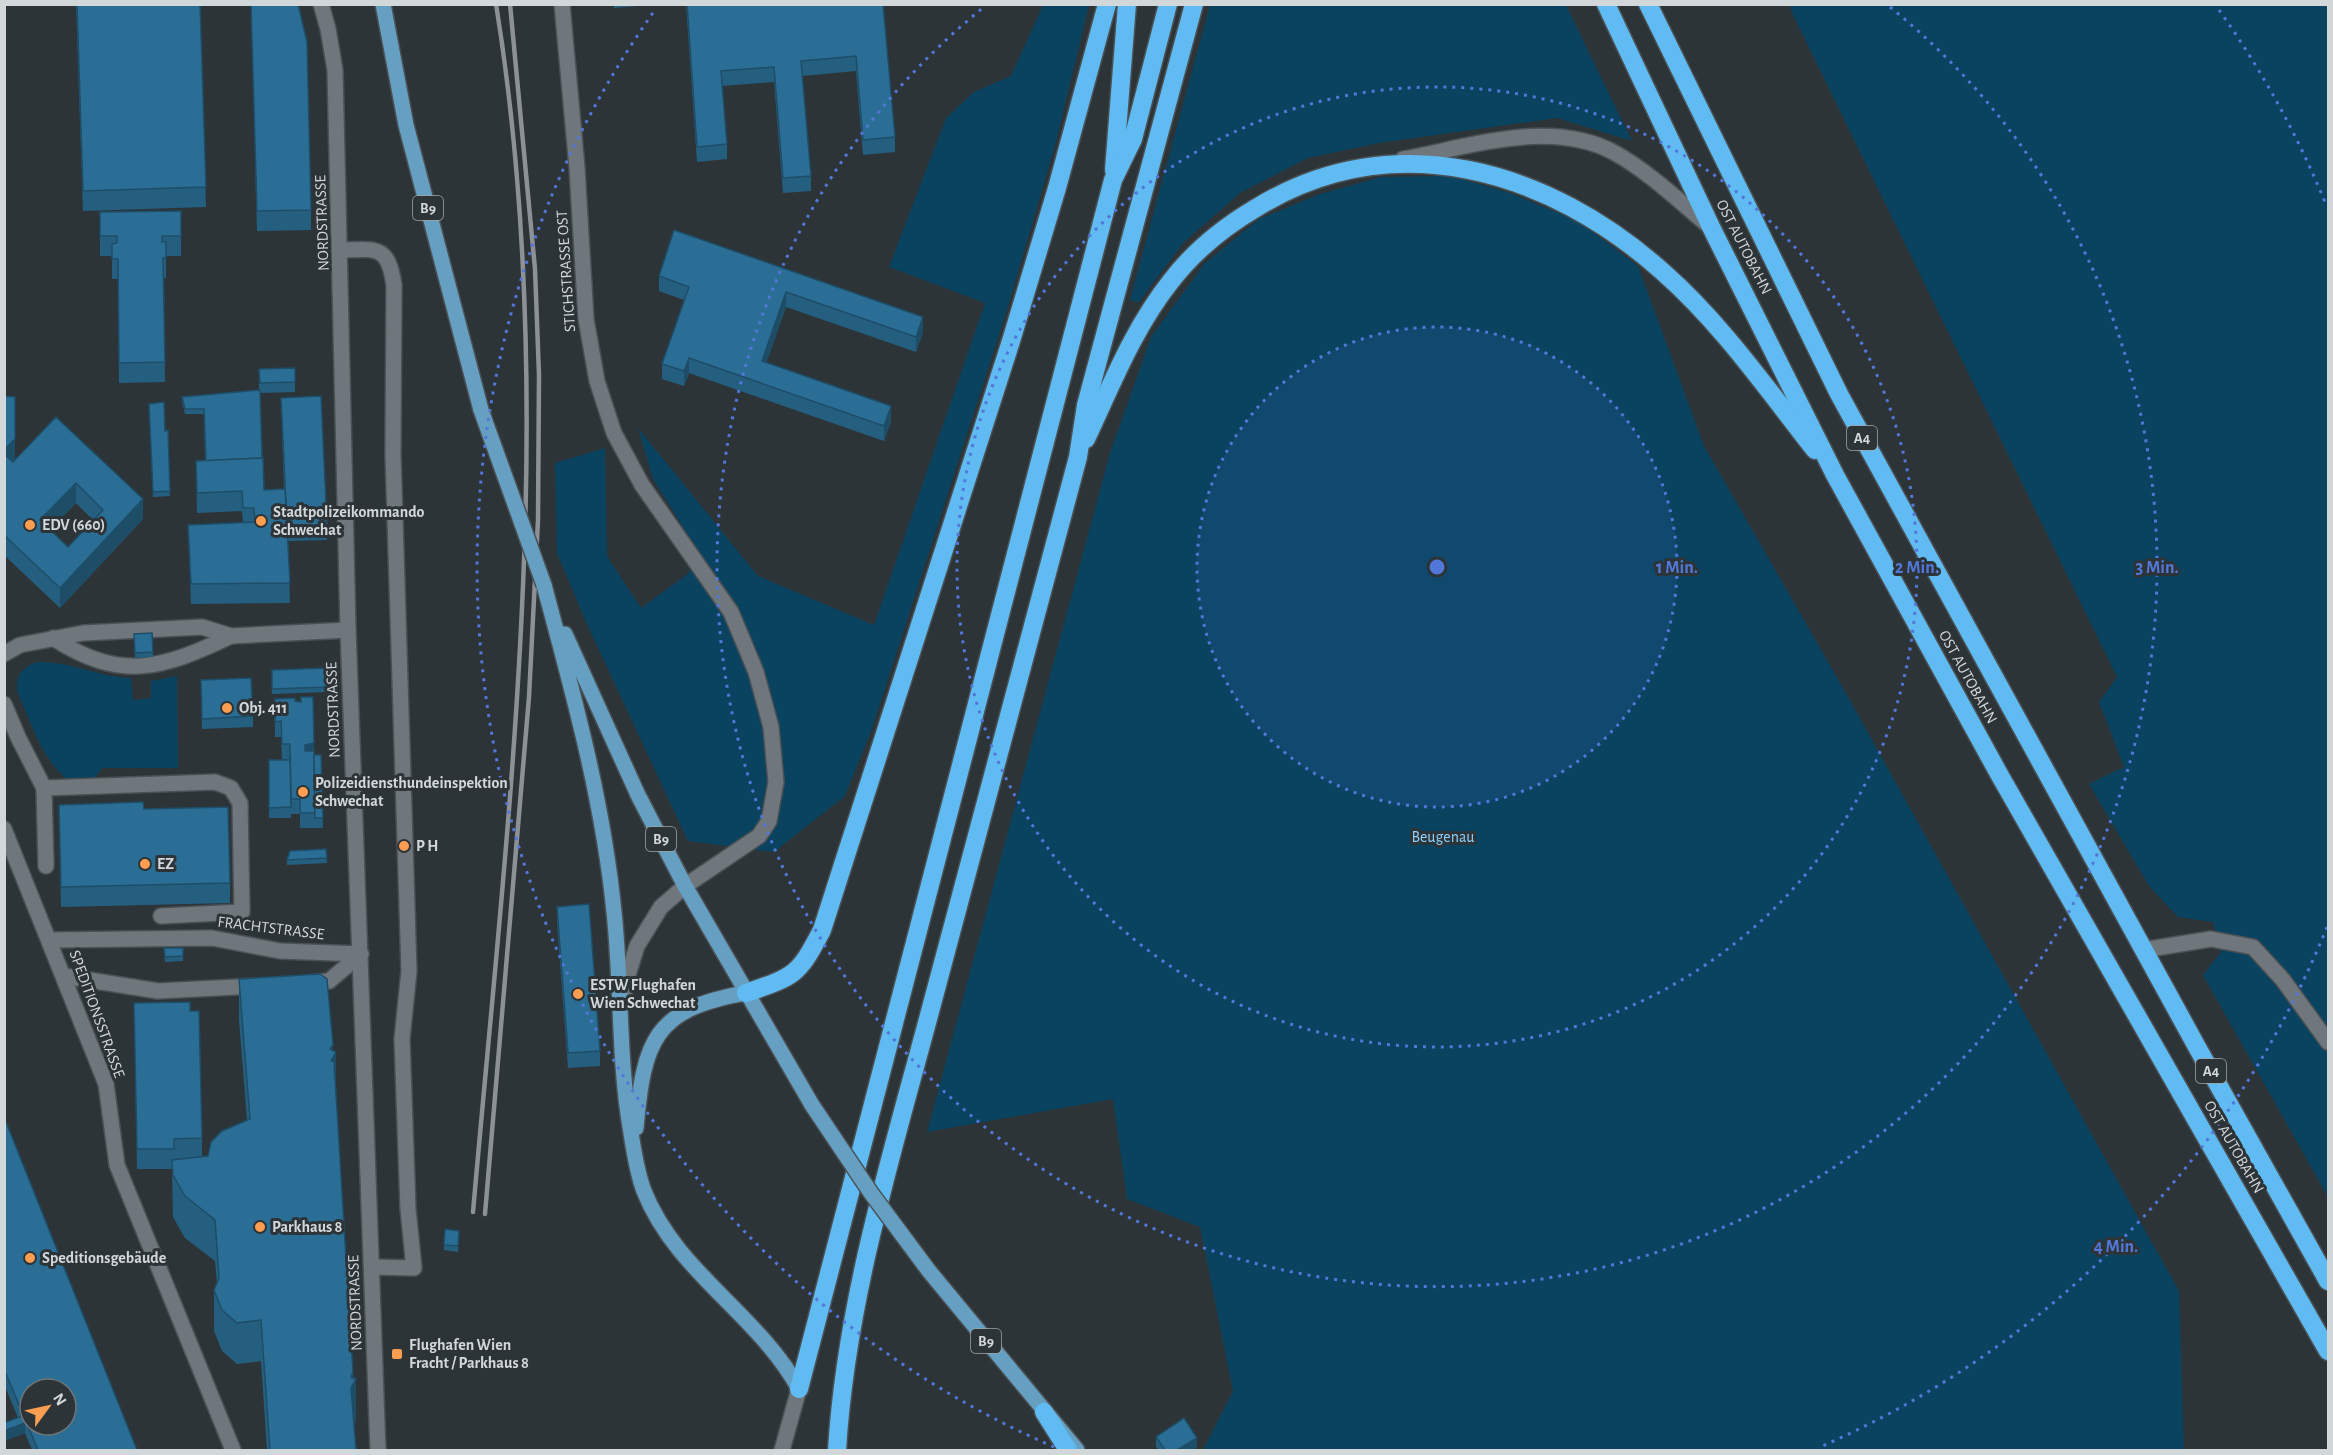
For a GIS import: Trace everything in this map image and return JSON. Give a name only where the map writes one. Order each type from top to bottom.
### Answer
[{"type":"highway","points":[[746,993],[783,980],[804,966],[822,930],[1011,341],[1057,188],[1107,4]]},
{"type":"highway","points":[[799,1389],[1113,180],[1127,4]]},
{"type":"highway","points":[[1113,180],[1133,139],[1168,4]]},
{"type":"highway","points":[[837,1450],[850,1330],[887,1173],[1078,457],[1086,405],[1194,4]]},
{"type":"highway","name":"OST AUTOBAHN","points":[[1606,4],[1712,229],[1835,475],[1999,774],[2328,1351]]},
{"type":"highway","name":"OST AUTOBAHN","points":[[1648,4],[1839,394],[2143,950],[2328,1281]]},
{"type":"highway","points":[[1078,457],[1116,370],[1144,318],[1172,279],[1206,243],[1280,193],[1311,180],[1353,168],[1424,164],[1475,170],[1519,183],[1575,207],[1621,238],[1663,272],[1701,310],[1835,475]]},
{"type":"highway","points":[[1044,1412],[1068,1450]]},
{"type":"main road","name":"B9","points":[[383,4],[406,125],[481,410],[544,585],[638,795],[685,886],[812,1105],[871,1193],[929,1271],[1077,1450]]},
{"type":"main road","points":[[544,585],[585,737],[600,806],[615,914],[619,1035],[625,1102],[643,1189],[670,1239],[681,1254],[768,1345],[799,1389]]},
{"type":"main road","points":[[634,1151],[640,1078],[651,1048],[668,1023],[690,1007],[746,993]]},
{"type":"street","name":"NORDSTRASSE","points":[[321,4],[335,70],[341,250],[348,630],[378,1450]]},
{"type":"street","name":"STICHSTRASSE OST","points":[[562,4],[577,168],[586,318],[597,381],[614,433],[642,485],[731,612],[756,672],[771,727],[776,783],[769,821],[759,836],[685,886],[661,907],[637,946],[626,981],[619,1035]]},
{"type":"street","points":[[1353,168],[1528,137],[1560,137],[1581,140],[1615,153],[1634,165],[1712,229]]},
{"type":"street","points":[[341,250],[370,249],[384,254],[391,264],[394,285],[393,454],[409,970],[402,1039],[408,1209],[414,1268],[372,1267]]},
{"type":"street","points":[[4,654],[21,645],[83,633],[202,627],[231,636],[348,630]]},
{"type":"street","points":[[53,638],[75,653],[100,662],[148,667],[199,651],[231,636]]},
{"type":"street","points":[[4,704],[44,788],[46,866]]},
{"type":"street","points":[[44,788],[215,782],[231,788],[240,803],[242,912],[161,916]]},
{"type":"street","name":"SPEDITIONSSTRASSE","points":[[4,829],[105,1084],[117,1165],[233,1450]]},
{"type":"street","name":"FRACHTSTRASSE","points":[[49,939],[212,938],[280,951],[361,954]]},
{"type":"street","points":[[2143,950],[2211,939],[2253,947],[2283,980],[2328,1042]]},
{"type":"street","points":[[293,984],[329,981],[361,954]]},
{"type":"street","points":[[64,976],[158,992],[273,985]]},
{"type":"street","points":[[782,1450],[799,1389]]},
{"type":"green space","points":[[1043,5],[1089,5],[1055,146],[1006,313],[872,729],[845,796],[774,852],[688,841],[586,622],[557,553],[555,463],[605,448],[607,556],[641,608],[689,573],[693,543],[653,479],[638,428],[758,576],[874,625],[985,303],[889,267],[946,118],[974,92],[1011,76]]},
{"type":"green space","points":[[1210,5],[1566,5],[1632,141],[1557,118],[1379,143],[1308,158],[1240,193],[1183,243],[1138,303],[1130,300]]},
{"type":"green space","points":[[1790,5],[2328,5],[2328,1197],[2203,975],[2221,952],[2213,922],[2178,917],[2149,886],[2089,784],[2124,767],[2099,702],[2117,677]]},
{"type":"green space","name":"Beugenau","points":[[1451,176],[1510,193],[1578,221],[1638,266],[1704,446],[1843,688],[2179,1291],[2184,1450],[1203,1450],[1233,1391],[1200,1227],[1127,1199],[1113,1099],[927,1132],[1110,453],[1151,337],[1204,264],[1259,219],[1320,194],[1381,177]]},
{"type":"green space","points":[[37,662],[61,664],[131,678],[133,700],[151,698],[151,681],[177,676],[178,768],[102,768],[94,779],[69,781],[59,772],[44,751],[17,691],[21,672]]},
{"type":"building","points":[[77,4],[200,4],[206,187],[83,191]]},
{"type":"building","points":[[251,4],[298,4],[307,42],[311,210],[257,211]]},
{"type":"building","points":[[687,4],[883,4],[895,137],[863,140],[856,56],[801,61],[811,176],[783,178],[774,67],[721,71],[727,144],[697,147]]},
{"type":"building","points":[[181,211],[181,236],[162,236],[162,242],[166,242],[166,258],[163,258],[165,362],[119,363],[118,259],[112,259],[112,244],[117,243],[117,236],[100,236],[100,212]]},
{"type":"building","points":[[674,230],[923,317],[916,337],[786,292],[762,361],[891,406],[884,426],[689,358],[684,371],[662,364],[689,287],[659,276]]},
{"type":"building","points":[[295,368],[295,382],[260,383],[259,369]]},
{"type":"building","points":[[260,390],[262,458],[206,461],[204,409],[185,409],[182,397]]},
{"type":"building","points":[[4,396],[15,397],[15,439],[4,450]]},
{"type":"building","points":[[321,396],[327,525],[287,526],[281,398]]},
{"type":"building","points":[[164,402],[165,431],[168,430],[170,491],[153,492],[149,404]]},
{"type":"building","name":"EDV (660)","points":[[56,417],[143,499],[60,588],[4,535],[4,454],[13,462]],"holes":[[[76,483],[103,510],[68,547],[40,520]]]},
{"type":"building","points":[[263,458],[264,490],[285,489],[290,583],[191,584],[188,525],[255,522],[254,508],[243,508],[242,491],[197,493],[196,461]]},
{"type":"building","points":[[152,633],[153,652],[135,653],[134,634]]},
{"type":"building","points":[[327,668],[328,687],[272,689],[272,670]]},
{"type":"building","name":"Obj. 411","points":[[251,678],[253,716],[202,719],[201,680]]},
{"type":"building","name":"Polizeidiensthundeinspektion Schwechat","points":[[301,697],[313,697],[314,743],[305,745],[305,751],[314,751],[315,813],[300,813],[300,799],[291,799],[290,744],[282,744],[281,721],[275,722],[275,699],[295,698],[295,701],[301,702]]},
{"type":"building","points":[[314,755],[321,755],[323,818],[315,818]]},
{"type":"building","points":[[269,760],[290,760],[291,807],[269,808]]},
{"type":"building","name":"EZ","points":[[143,802],[144,809],[228,807],[230,883],[61,887],[59,805]]},
{"type":"building","points":[[326,849],[327,858],[287,860],[290,851]]},
{"type":"building","name":"ESTW Flughafen Wien Schwechat","points":[[589,904],[600,1051],[568,1053],[557,907]]},
{"type":"building","points":[[164,948],[183,948],[183,956],[165,957]]},
{"type":"building","name":"Parkhaus 8","points":[[320,974],[327,979],[333,1045],[330,1049],[336,1052],[331,1061],[334,1061],[353,1372],[351,1377],[356,1379],[351,1388],[356,1450],[270,1450],[261,1320],[237,1323],[222,1310],[214,1290],[219,1278],[215,1220],[185,1196],[173,1175],[172,1160],[208,1156],[211,1142],[222,1131],[250,1119],[239,979]]},
{"type":"building","points":[[190,1002],[190,1011],[199,1011],[202,1138],[174,1139],[174,1149],[137,1149],[134,1003]]},
{"type":"building","name":"Speditionsgebäude","points":[[4,1117],[137,1450],[38,1450],[33,1437],[78,1437],[78,1377],[18,1377],[18,1402],[4,1369]]},
{"type":"building","points":[[445,1229],[459,1231],[458,1246],[444,1245]]},
{"type":"building","points":[[18,1418],[18,1426],[4,1431],[4,1423]]},
{"type":"building","points":[[1184,1418],[1197,1438],[1177,1450],[1165,1450],[1156,1437]]},
{"type":"railway","points":[[473,1212],[513,760],[522,608],[527,457],[525,306],[515,155],[496,4]]},
{"type":"railway","points":[[485,1214],[529,697],[538,520],[539,375],[535,269],[510,4]]},
{"type":"place","name":"Stadtpolizeikommando Schwechat","points":[[261,521]]},
{"type":"place","name":"EDV (660)","points":[[30,525]]},
{"type":"place","name":"Obj. 411","points":[[227,708]]},
{"type":"place","name":"Polizeidiensthundeinspektion Schwechat","points":[[303,792]]},
{"type":"place","name":"P H","points":[[404,846]]},
{"type":"place","name":"EZ","points":[[145,864]]},
{"type":"place","name":"ESTW Flughafen Wien Schwechat","points":[[578,994]]},
{"type":"place","name":"Parkhaus 8","points":[[260,1227]]},
{"type":"place","name":"Speditionsgebäude","points":[[30,1258]]},
{"type":"place","name":"Flughafen Wien Fracht / Parkhaus 8","points":[[397,1354]]}]
